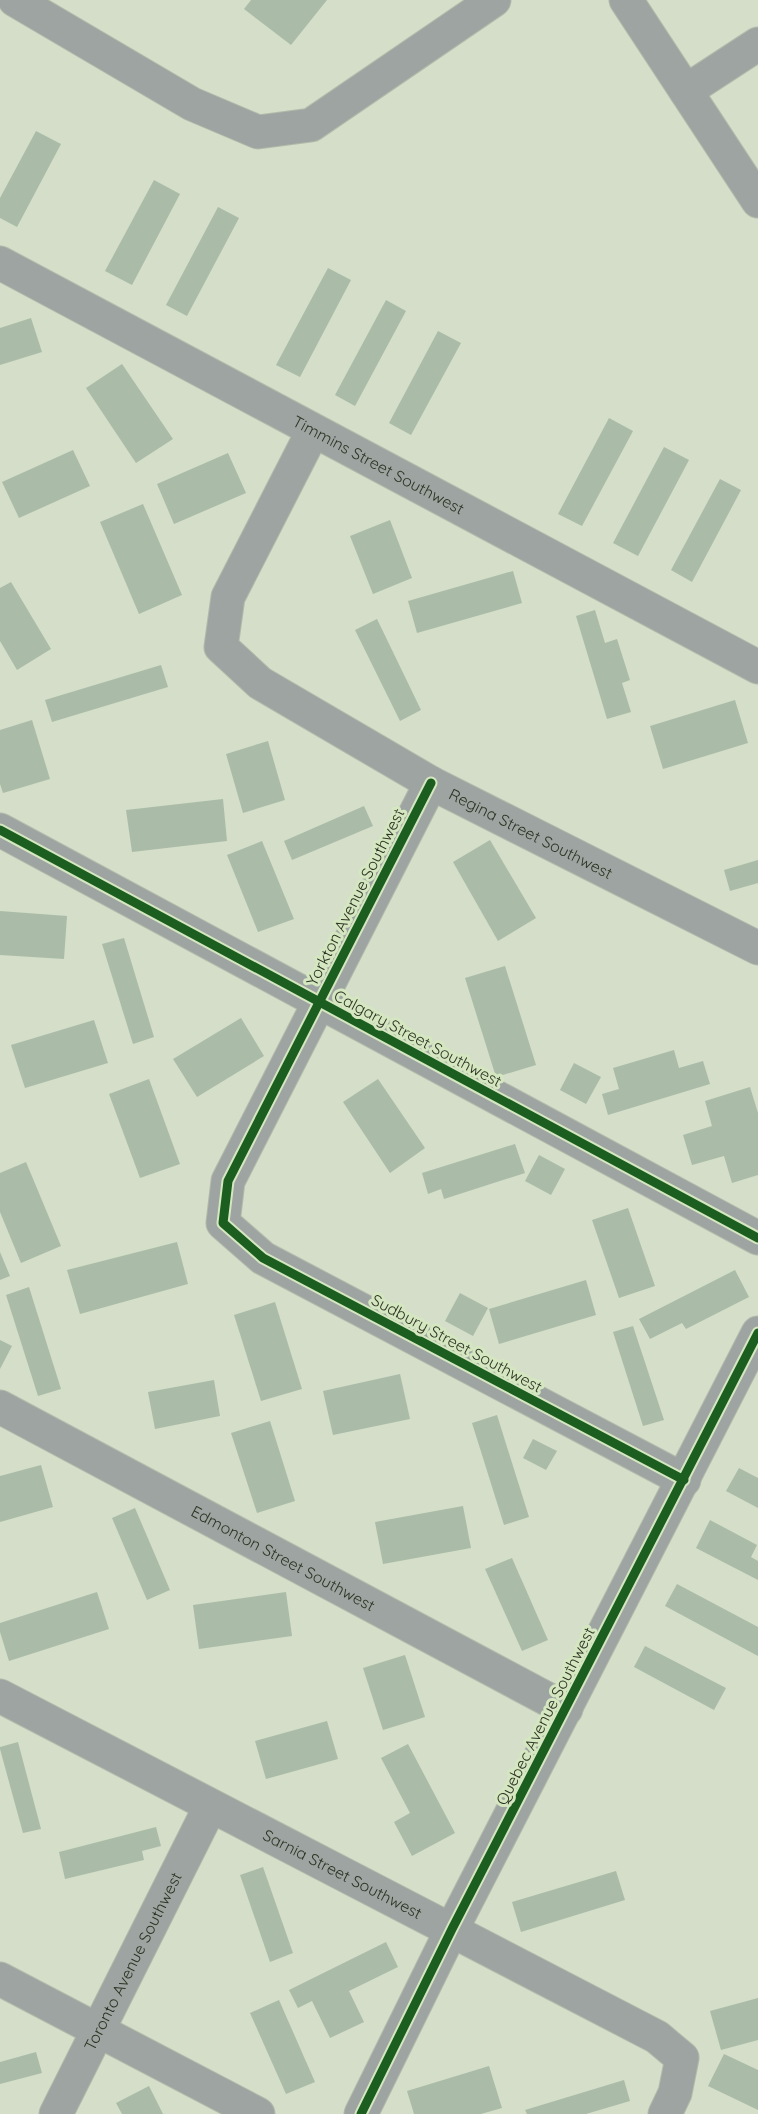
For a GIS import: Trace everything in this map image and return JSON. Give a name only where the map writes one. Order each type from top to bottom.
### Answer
[{"type":"street","points":[[15,0],[192,104],[258,132],[311,125],[494,0]]},
{"type":"street","points":[[626,0],[686,91],[753,182]]},
{"type":"street","points":[[686,91],[758,44]]},
{"type":"street","name":"Timmins Street Southwest","points":[[0,263],[758,668]]},
{"type":"street","name":"Regina Street Southwest","points":[[313,431],[228,597],[221,647],[260,683],[431,783],[758,948]]},
{"type":"street","name":"Yorkton Avenue Southwest","points":[[223,1223],[228,1181],[431,783]]},
{"type":"street","name":"Calgary Street Southwest","points":[[0,830],[758,1238]]},
{"type":"street","name":"Sudbury Street Southwest","points":[[223,1223],[263,1258],[684,1480]]},
{"type":"street","name":"Quebec Avenue Southwest","points":[[361,2114],[452,1929],[758,1333]]},
{"type":"street","name":"Edmonton Street Southwest","points":[[0,1407],[566,1709]]},
{"type":"street","name":"Sarnia Street Southwest","points":[[0,1695],[210,1807],[452,1929],[657,2037],[682,2058],[675,2093],[665,2114]]},
{"type":"street","name":"Toronto Avenue Southwest","points":[[56,2114],[210,1807]]},
{"type":"street","points":[[0,1979],[258,2114]]},
{"type":"building","points":[[251,0],[327,0],[291,45],[244,9]]},
{"type":"building","points":[[36,131],[61,144],[17,227],[0,218],[0,198]]},
{"type":"building","points":[[154,180],[180,194],[132,285],[105,271]]},
{"type":"building","points":[[218,207],[239,218],[187,316],[166,305]]},
{"type":"building","points":[[328,268],[351,280],[300,377],[276,365]]},
{"type":"building","points":[[386,300],[406,311],[355,406],[335,395]]},
{"type":"building","points":[[31,318],[42,352],[0,365],[0,328]]},
{"type":"building","points":[[438,331],[461,343],[411,435],[389,423]]},
{"type":"building","points":[[122,364],[173,439],[136,463],[86,388]]},
{"type":"building","points":[[609,418],[633,431],[582,526],[558,514]]},
{"type":"building","points":[[664,447],[689,460],[638,556],[613,543]]},
{"type":"building","points":[[73,450],[90,486],[19,518],[2,482]]},
{"type":"building","points":[[228,453],[246,493],[174,524],[157,484]]},
{"type":"building","points":[[720,479],[741,490],[692,582],[671,570]]},
{"type":"building","points":[[143,504],[182,595],[139,614],[100,522]]},
{"type":"building","points":[[390,520],[412,578],[373,594],[350,536]]},
{"type":"building","points":[[513,571],[522,603],[417,633],[408,601]]},
{"type":"building","points":[[11,582],[51,649],[17,670],[0,641],[0,588]]},
{"type":"building","points":[[595,610],[605,643],[617,639],[630,680],[622,683],[631,712],[607,719],[576,616]]},
{"type":"building","points":[[377,619],[421,710],[400,721],[355,630]]},
{"type":"building","points":[[161,665],[168,687],[52,722],[45,700]]},
{"type":"building","points":[[735,700],[748,743],[663,769],[650,726]]},
{"type":"building","points":[[32,720],[50,779],[3,793],[0,784],[0,730]]},
{"type":"building","points":[[268,741],[285,800],[243,813],[226,754]]},
{"type":"building","points":[[223,799],[227,841],[132,852],[126,810]]},
{"type":"building","points":[[364,806],[373,826],[292,860],[284,841]]},
{"type":"building","points":[[490,840],[536,918],[498,941],[453,862]]},
{"type":"building","points":[[262,841],[294,919],[258,932],[227,855]]},
{"type":"building","points":[[758,860],[758,883],[730,891],[724,870]]},
{"type":"building","points":[[0,911],[67,916],[64,959],[0,955]]},
{"type":"building","points":[[124,938],[154,1037],[133,1044],[102,944]]},
{"type":"building","points":[[505,966],[536,1065],[496,1077],[465,978]]},
{"type":"building","points":[[241,1018],[264,1056],[197,1097],[173,1059]]},
{"type":"building","points":[[94,1020],[108,1063],[25,1088],[11,1045]]},
{"type":"building","points":[[674,1050],[679,1068],[703,1061],[710,1084],[608,1115],[602,1094],[619,1089],[613,1068]]},
{"type":"building","points":[[574,1063],[601,1077],[586,1104],[560,1090]]},
{"type":"building","points":[[149,1079],[180,1164],[140,1178],[109,1094]]},
{"type":"building","points":[[378,1079],[425,1148],[390,1173],[343,1102]]},
{"type":"building","points":[[750,1087],[758,1113],[758,1175],[732,1183],[724,1156],[692,1165],[683,1135],[712,1126],[705,1101]]},
{"type":"building","points":[[515,1144],[525,1173],[444,1199],[441,1189],[428,1194],[422,1173]]},
{"type":"building","points":[[539,1155],[565,1169],[551,1195],[525,1181]]},
{"type":"building","points":[[26,1162],[61,1246],[21,1263],[0,1212],[0,1173]]},
{"type":"building","points":[[628,1208],[655,1286],[619,1298],[592,1220]]},
{"type":"building","points":[[177,1242],[188,1284],[80,1314],[67,1270]]},
{"type":"building","points":[[0,1252],[10,1276],[0,1280]]},
{"type":"building","points":[[735,1270],[749,1297],[686,1329],[682,1323],[650,1339],[639,1319]]},
{"type":"building","points":[[586,1280],[596,1315],[499,1344],[489,1309]]},
{"type":"building","points":[[29,1287],[61,1389],[38,1396],[6,1295]]},
{"type":"building","points":[[460,1293],[488,1308],[473,1336],[445,1321]]},
{"type":"building","points":[[275,1302],[302,1389],[261,1401],[234,1315]]},
{"type":"building","points":[[633,1326],[664,1420],[643,1426],[613,1332]]},
{"type":"building","points":[[0,1340],[12,1346],[0,1369]]},
{"type":"building","points":[[400,1374],[410,1419],[333,1435],[323,1391]]},
{"type":"building","points":[[214,1380],[220,1416],[155,1429],[148,1392]]},
{"type":"building","points":[[497,1415],[529,1517],[504,1525],[472,1423]]},
{"type":"building","points":[[270,1421],[295,1501],[257,1513],[231,1433]]},
{"type":"building","points":[[533,1439],[557,1451],[546,1470],[523,1458]]},
{"type":"building","points":[[41,1465],[53,1507],[0,1522],[0,1476]]},
{"type":"building","points":[[739,1468],[758,1478],[758,1508],[726,1491]]},
{"type":"building","points":[[463,1506],[471,1548],[383,1564],[375,1522]]},
{"type":"building","points":[[135,1508],[170,1590],[147,1600],[112,1518]]},
{"type":"building","points":[[710,1520],[757,1545],[751,1557],[758,1561],[758,1580],[696,1548]]},
{"type":"building","points":[[512,1558],[548,1640],[522,1651],[485,1569]]},
{"type":"building","points":[[677,1584],[758,1627],[758,1656],[665,1606]]},
{"type":"building","points":[[97,1592],[109,1629],[9,1661],[0,1632],[0,1623]]},
{"type":"building","points":[[286,1592],[292,1636],[199,1649],[193,1605]]},
{"type":"building","points":[[645,1646],[726,1688],[714,1710],[634,1667]]},
{"type":"building","points":[[405,1655],[425,1717],[383,1730],[363,1668]]},
{"type":"building","points":[[327,1721],[338,1759],[266,1779],[255,1741]]},
{"type":"building","points":[[18,1742],[41,1829],[23,1833],[0,1749],[0,1747]]},
{"type":"building","points":[[408,1744],[455,1833],[412,1856],[394,1822],[410,1813],[381,1758]]},
{"type":"building","points":[[156,1827],[161,1846],[142,1851],[144,1860],[65,1879],[59,1852]]},
{"type":"building","points":[[263,1867],[293,1953],[270,1962],[240,1875]]},
{"type":"building","points":[[616,1871],[625,1900],[521,1932],[512,1902]]},
{"type":"building","points":[[386,1942],[398,1967],[349,1991],[364,2022],[330,2038],[312,2001],[298,2008],[289,1990]]},
{"type":"building","points":[[758,1998],[758,2040],[721,2050],[710,2011]]},
{"type":"building","points":[[279,2000],[315,2082],[286,2094],[250,2013]]},
{"type":"building","points":[[36,2052],[42,2073],[0,2084],[0,2062]]},
{"type":"building","points":[[724,2054],[758,2070],[758,2110],[708,2086]]},
{"type":"building","points":[[489,2066],[502,2108],[481,2114],[414,2114],[407,2091]]},
{"type":"building","points":[[624,2080],[630,2101],[586,2114],[527,2114],[525,2110]]},
{"type":"building","points":[[149,2086],[163,2114],[122,2114],[116,2103]]},
{"type":"cycle path","points":[[431,783],[228,1181],[223,1223],[263,1258],[684,1480]]},
{"type":"cycle path","points":[[0,830],[758,1238]]},
{"type":"cycle path","points":[[361,2114],[452,1929],[758,1333]]}]
